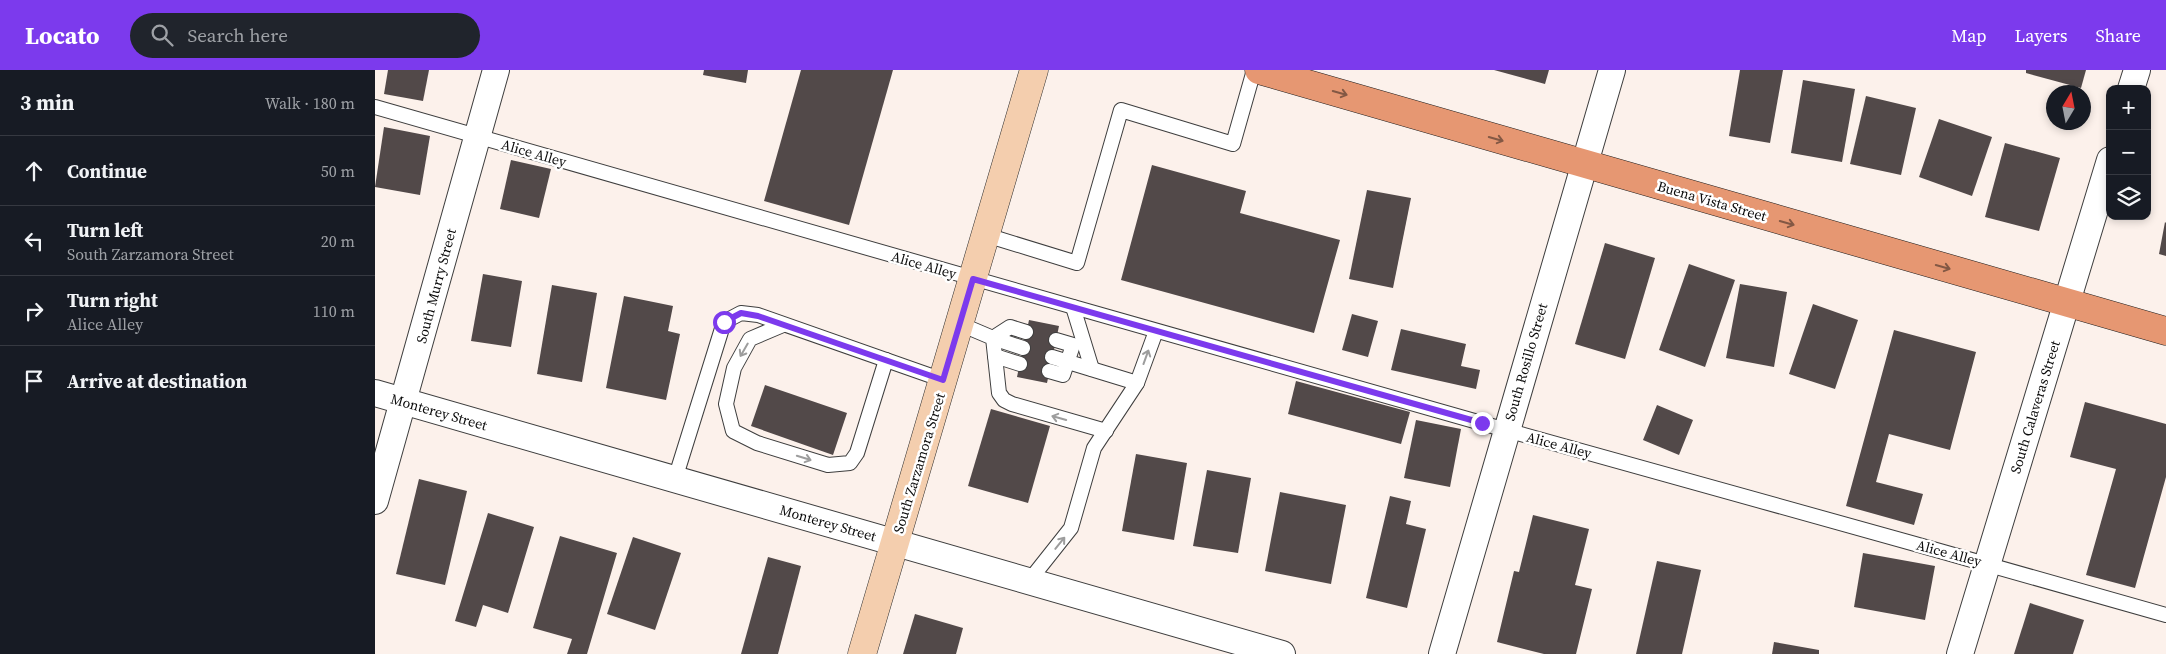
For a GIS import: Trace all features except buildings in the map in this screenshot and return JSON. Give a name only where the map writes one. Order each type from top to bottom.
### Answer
[{"type":"main road","name":"South Zarzamora Street","points":[[862,654],[1034,70]]},
{"type":"main road","name":"Buena Vista Street","points":[[1259,70],[1313,77],[1583,164],[2166,331]]},
{"type":"street","name":"South Murry Street","points":[[375,501],[496,70]]},
{"type":"street","name":"South Rosillo Street","points":[[1442,654],[1583,164],[1612,70]]},
{"type":"street","points":[[2132,85],[2137,70]]},
{"type":"street","name":"South Calaveras Street","points":[[1960,654],[2106,173]]},
{"type":"street","name":"Monterey Street","points":[[375,393],[1282,654]]},
{"type":"lane","points":[[986,235],[1077,263],[1121,110],[1233,144],[1254,70]]},
{"type":"lane","name":"Alice Alley","points":[[375,107],[1156,331],[1987,563],[2166,615]]},
{"type":"lane","points":[[1073,307],[1092,369]]},
{"type":"lane","points":[[675,479],[724,322],[741,313],[758,316],[943,380]]},
{"type":"lane","points":[[960,324],[1023,348]]},
{"type":"lane","points":[[783,325],[750,339],[734,368],[726,404],[733,432],[757,443],[829,465],[850,463],[857,453],[886,360]]},
{"type":"lane","points":[[993,338],[1010,327],[1026,332]]},
{"type":"lane","points":[[1029,581],[1071,528],[1094,448],[1137,383],[1156,331]]},
{"type":"lane","points":[[993,338],[999,393],[1004,400],[1029,410],[1106,431]]},
{"type":"lane","points":[[1049,371],[1063,376],[1073,345],[1055,340]]},
{"type":"lane","points":[[995,356],[1020,364]]},
{"type":"lane","points":[[1052,357],[1137,383]]},
{"type":"route","points":[[724,322],[741,313],[758,316],[943,380],[973,279],[1482,423]]}]
